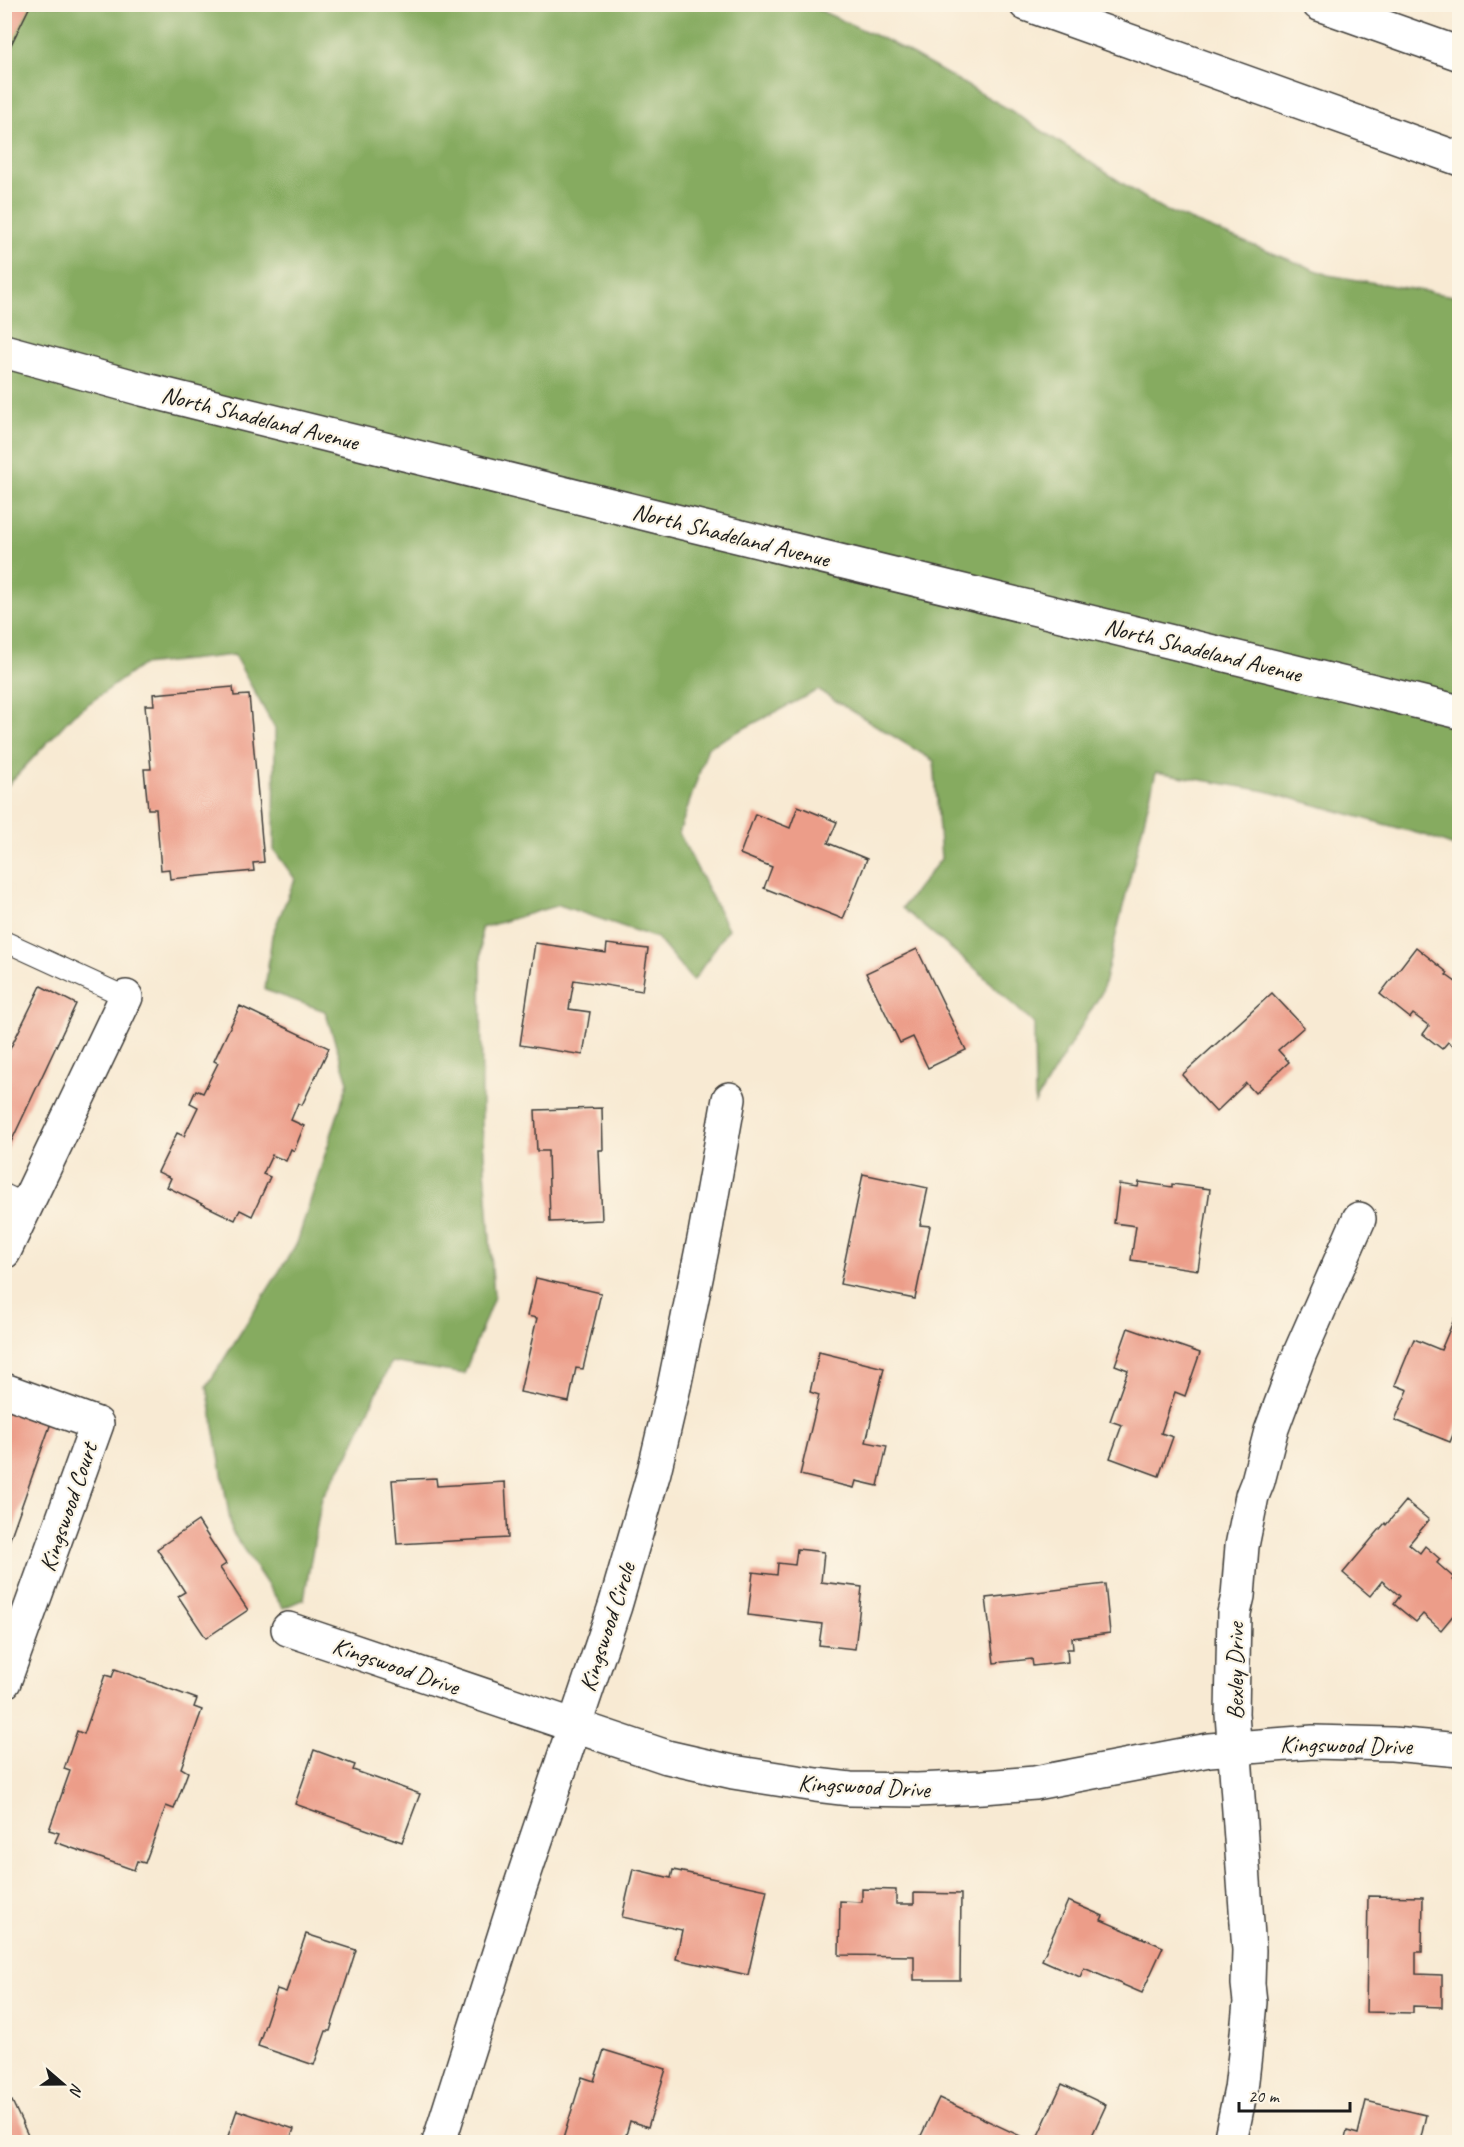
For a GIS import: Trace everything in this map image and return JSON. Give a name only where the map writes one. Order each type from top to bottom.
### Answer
[{"type":"main road","points":[[1026,4],[1460,159]]},
{"type":"main road","points":[[1319,4],[1460,54]]},
{"type":"main road","name":"North Shadeland Avenue","points":[[4,351],[142,389],[1460,712]]},
{"type":"main road","points":[[4,1252],[16,1199],[126,997]]},
{"type":"main road","name":"Kingswood Circle","points":[[439,2142],[515,1902],[615,1606],[654,1472],[685,1333],[729,1099]]},
{"type":"main road","name":"Bexley Drive","points":[[1230,2142],[1241,2089],[1250,2002],[1248,1984],[1250,1950],[1232,1714],[1234,1613],[1238,1596],[1242,1546],[1252,1496],[1271,1431],[1300,1353],[1359,1220]]},
{"type":"main road","name":"Kingswood Court","points":[[4,1390],[97,1424],[4,1682]]},
{"type":"main road","name":"Kingswood Drive","points":[[288,1629],[658,1754],[700,1766],[827,1786],[950,1790],[1035,1783],[1175,1755],[1234,1747],[1313,1742],[1392,1744],[1460,1750]]},
{"type":"lane","points":[[4,941],[126,997]]},
{"type":"green space","points":[[5,5],[808,5],[892,43],[1010,110],[1162,209],[1328,275],[1459,297],[1459,848],[1427,836],[1266,791],[1156,772],[1102,992],[1035,1103],[1034,1024],[978,971],[902,908],[941,859],[934,761],[818,690],[708,747],[679,833],[728,929],[693,981],[657,938],[559,905],[481,928],[482,1125],[494,1297],[464,1374],[391,1362],[349,1454],[322,1497],[304,1599],[283,1608],[232,1532],[207,1386],[297,1243],[348,1082],[325,1011],[265,990],[272,935],[295,879],[274,850],[275,729],[234,655],[142,665],[73,715],[5,788]]},
{"type":"building","points":[[4,4],[31,4],[4,59]]},
{"type":"building","points":[[233,687],[234,696],[249,695],[264,862],[253,863],[254,871],[170,879],[169,869],[161,870],[156,809],[148,809],[144,769],[151,769],[145,705],[154,705],[153,694]]},
{"type":"building","points":[[798,806],[837,822],[828,843],[867,859],[843,919],[764,888],[772,867],[740,854],[755,814],[790,828]]},
{"type":"building","points":[[535,943],[606,953],[607,944],[648,949],[642,991],[574,980],[569,1009],[590,1012],[583,1055],[520,1045]]},
{"type":"building","points":[[1416,947],[1460,985],[1460,1051],[1448,1042],[1442,1049],[1423,1034],[1429,1026],[1413,1014],[1410,1018],[1380,994]]},
{"type":"building","points":[[917,949],[966,1050],[928,1068],[913,1037],[900,1043],[866,973]]},
{"type":"building","points":[[41,986],[76,1004],[4,1157],[4,1061]]},
{"type":"building","points":[[1272,993],[1304,1027],[1278,1050],[1289,1062],[1255,1093],[1246,1083],[1216,1112],[1182,1075]]},
{"type":"building","points":[[240,1006],[329,1048],[302,1105],[298,1103],[291,1120],[304,1126],[294,1151],[291,1149],[286,1161],[272,1155],[263,1174],[270,1177],[252,1216],[240,1210],[235,1220],[167,1187],[171,1178],[158,1172],[177,1133],[184,1136],[198,1107],[190,1103],[196,1090],[203,1093],[218,1063],[214,1061]]},
{"type":"building","points":[[602,1108],[603,1150],[599,1150],[602,1220],[550,1222],[548,1151],[537,1151],[535,1110]]},
{"type":"building","points":[[863,1174],[928,1188],[920,1225],[930,1226],[915,1299],[840,1284]]},
{"type":"building","points":[[1139,1182],[1210,1189],[1198,1270],[1131,1260],[1136,1226],[1114,1223],[1119,1184],[1138,1187]]},
{"type":"building","points":[[536,1278],[601,1293],[583,1369],[576,1368],[569,1402],[520,1392],[537,1318],[527,1316]]},
{"type":"building","points":[[1455,1317],[1460,1319],[1460,1418],[1450,1442],[1395,1420],[1408,1390],[1395,1385],[1414,1339],[1441,1350]]},
{"type":"building","points":[[1128,1328],[1200,1353],[1185,1396],[1175,1392],[1161,1433],[1173,1437],[1159,1476],[1110,1458],[1122,1425],[1110,1421],[1128,1370],[1115,1365]]},
{"type":"building","points":[[819,1352],[884,1368],[866,1442],[887,1446],[878,1486],[856,1481],[854,1488],[800,1475],[819,1395],[810,1392]]},
{"type":"building","points":[[4,1407],[51,1423],[5,1553],[4,1553]]},
{"type":"building","points":[[436,1478],[437,1486],[505,1482],[508,1538],[397,1544],[392,1480]]},
{"type":"building","points":[[1406,1501],[1429,1520],[1409,1544],[1420,1553],[1425,1546],[1440,1559],[1437,1563],[1454,1578],[1452,1580],[1460,1587],[1460,1607],[1441,1630],[1423,1614],[1416,1622],[1394,1604],[1400,1596],[1382,1581],[1370,1596],[1343,1573]]},
{"type":"building","points":[[198,1521],[226,1564],[220,1568],[248,1610],[206,1638],[178,1596],[185,1592],[157,1549]]},
{"type":"building","points":[[797,1549],[824,1552],[821,1582],[862,1587],[855,1649],[819,1645],[822,1624],[748,1615],[753,1572],[777,1575],[778,1563],[795,1565]]},
{"type":"building","points":[[1105,1584],[1110,1633],[1072,1638],[1073,1649],[1067,1649],[1068,1662],[1033,1666],[1032,1659],[994,1663],[986,1598]]},
{"type":"building","points":[[115,1669],[197,1699],[194,1707],[202,1710],[181,1768],[188,1772],[174,1809],[166,1806],[145,1863],[137,1861],[134,1870],[55,1842],[59,1833],[49,1830],[70,1771],[64,1769],[77,1731],[84,1734],[105,1675],[112,1677]]},
{"type":"building","points":[[314,1750],[355,1765],[353,1770],[420,1794],[402,1842],[295,1804]]},
{"type":"building","points":[[633,1869],[671,1878],[673,1870],[767,1890],[748,1975],[676,1959],[682,1930],[622,1917]]},
{"type":"building","points":[[862,1889],[896,1890],[896,1904],[914,1904],[914,1893],[961,1894],[960,1980],[914,1980],[914,1956],[839,1955],[840,1901],[862,1902]]},
{"type":"building","points":[[1368,1896],[1423,1897],[1422,1952],[1416,1952],[1416,1974],[1442,1975],[1442,2007],[1413,2006],[1413,2013],[1366,2012]]},
{"type":"building","points":[[1068,1901],[1103,1916],[1101,1920],[1163,1947],[1142,1993],[1084,1968],[1080,1977],[1042,1960]]},
{"type":"building","points":[[306,1934],[356,1950],[330,2031],[326,2031],[314,2065],[258,2046],[277,1989],[286,1992]]},
{"type":"building","points":[[604,2050],[666,2069],[648,2127],[630,2121],[624,2142],[562,2142],[582,2077],[594,2081]]},
{"type":"building","points":[[1062,2084],[1106,2105],[1089,2142],[1035,2142]]},
{"type":"building","points":[[939,2098],[1033,2142],[918,2142]]},
{"type":"building","points":[[12,2101],[31,2142],[4,2142],[4,2105]]},
{"type":"building","points":[[1366,2101],[1426,2115],[1420,2142],[1344,2142],[1347,2131],[1358,2134]]},
{"type":"building","points":[[237,2110],[294,2129],[289,2142],[226,2142]]}]
